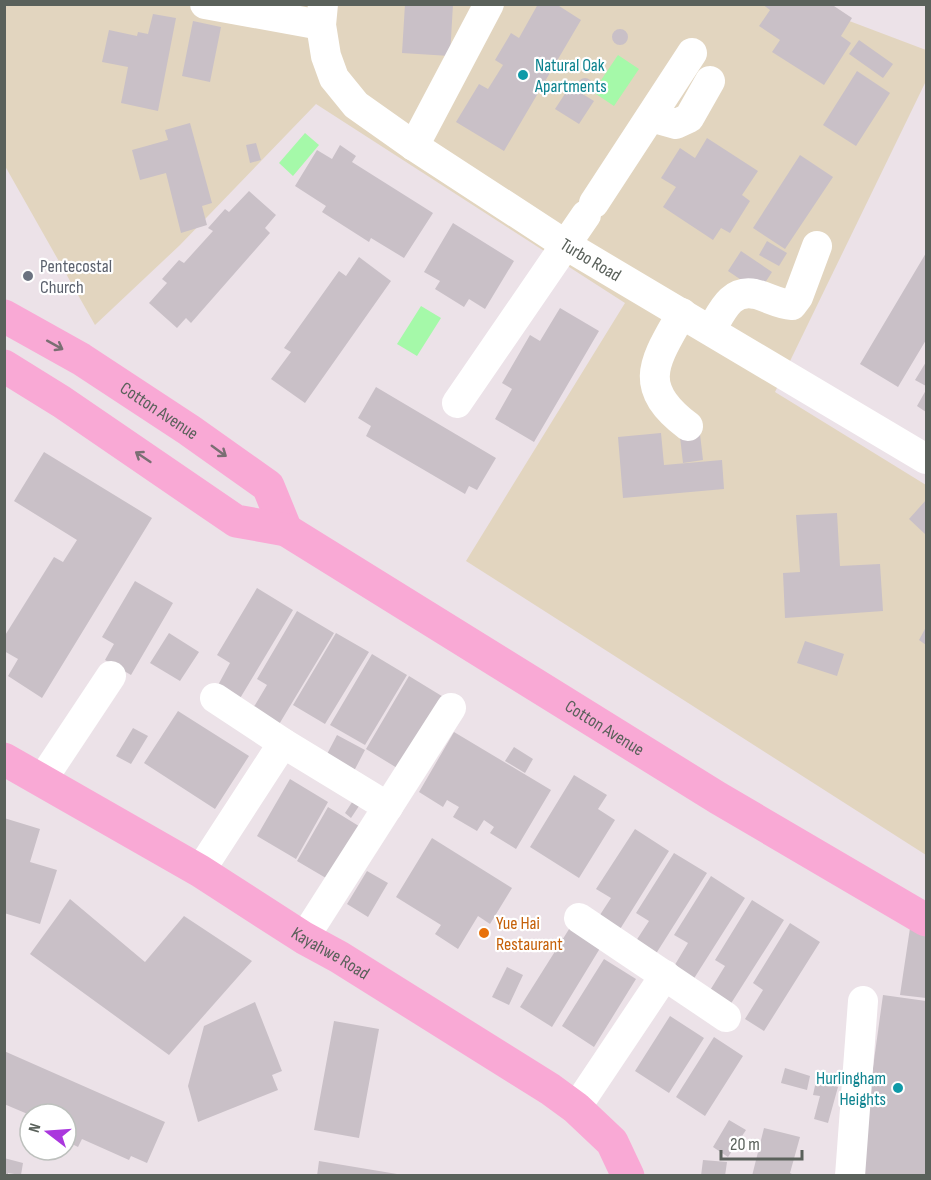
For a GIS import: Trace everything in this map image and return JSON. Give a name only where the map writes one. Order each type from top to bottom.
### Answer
[{"type":"main road","name":"Cotton Avenue","points":[[4,316],[81,359],[189,430],[268,486],[286,530]]},
{"type":"main road","name":"Cotton Avenue","points":[[4,366],[62,402],[236,521],[286,530],[718,798],[927,920]]},
{"type":"main road","name":"Kayahwe Road","points":[[4,759],[200,871],[304,939],[339,957],[498,1055],[576,1108],[612,1142],[628,1176]]},
{"type":"street","points":[[205,4],[322,15]]},
{"type":"street","points":[[414,146],[489,4]]},
{"type":"street","name":"Turbo Road","points":[[322,15],[326,56],[334,78],[356,105],[414,146],[566,245],[927,459]]},
{"type":"street","points":[[457,403],[566,245],[692,52]]},
{"type":"street","points":[[651,117],[676,124],[689,118],[710,81]]},
{"type":"street","points":[[711,330],[728,302],[738,294],[754,294],[781,304],[792,304],[798,297],[817,246]]},
{"type":"street","points":[[682,313],[661,352],[656,371],[655,389],[662,402],[688,426]]},
{"type":"street","points":[[42,780],[111,676]]},
{"type":"street","points":[[215,698],[283,743],[388,807]]},
{"type":"street","points":[[304,939],[451,708]]},
{"type":"street","points":[[200,871],[283,743]]},
{"type":"street","points":[[579,918],[726,1017]]},
{"type":"street","points":[[576,1108],[665,975]]},
{"type":"street","points":[[850,1176],[862,1001]]},
{"type":"shaded area","points":[[4,5],[807,5],[926,50],[926,81],[775,392],[926,485],[926,855],[466,561],[625,303],[316,104],[180,245],[95,325],[5,166]]},
{"type":"shaded area","points":[[618,55],[639,69],[614,106],[593,92]]},
{"type":"shaded area","points":[[305,133],[319,145],[293,176],[279,163]]},
{"type":"shaded area","points":[[421,306],[441,318],[417,356],[397,344]]},
{"type":"building","points":[[405,4],[453,4],[450,56],[402,53]]},
{"type":"building","name":"Natural Oak Apartments","points":[[538,4],[556,4],[581,20],[504,151],[456,122],[479,84],[488,89],[503,65],[495,60],[511,33],[519,38]]},
{"type":"building","points":[[762,4],[831,4],[852,18],[841,36],[851,43],[824,85],[772,52],[780,40],[759,26],[770,10]]},
{"type":"building","points":[[153,14],[176,18],[158,111],[121,103],[128,67],[102,62],[109,30],[137,36],[138,32],[148,34]]},
{"type":"building","points":[[193,21],[221,27],[210,82],[182,76]]},
{"type":"building","points":[[620,29],[628,37],[620,45],[612,37]]},
{"type":"building","points":[[859,40],[893,64],[883,78],[849,54]]},
{"type":"building","points":[[857,71],[890,93],[856,146],[823,125]]},
{"type":"building","points":[[585,78],[590,80],[592,85],[590,90],[585,92],[580,90],[578,85],[580,80]]},
{"type":"building","points":[[570,86],[594,101],[579,124],[555,109]]},
{"type":"building","points":[[190,123],[212,203],[202,206],[207,225],[181,233],[166,173],[140,180],[132,150],[168,140],[165,130]]},
{"type":"building","points":[[707,138],[758,171],[742,195],[750,201],[730,233],[721,228],[713,240],[663,207],[676,187],[661,178],[680,148],[695,158]]},
{"type":"building","points":[[256,143],[261,160],[250,163],[246,145]]},
{"type":"building","points":[[340,145],[356,156],[352,162],[433,213],[404,258],[371,238],[369,242],[322,212],[326,206],[295,186],[317,150],[332,159]]},
{"type":"building","points":[[800,155],[833,177],[785,249],[753,228]]},
{"type":"building","points":[[249,191],[276,215],[265,228],[270,233],[191,323],[186,318],[177,328],[149,303],[167,283],[162,279],[179,260],[184,263],[213,231],[208,228],[225,209],[229,212]]},
{"type":"building","points":[[453,223],[514,261],[485,309],[469,299],[464,307],[435,289],[440,281],[424,272]]},
{"type":"building","points":[[767,241],[787,253],[779,266],[759,255]]},
{"type":"building","points":[[741,251],[772,272],[759,292],[728,271]]},
{"type":"building","points":[[926,253],[926,340],[898,387],[860,364]]},
{"type":"building","points":[[359,257],[391,281],[305,403],[271,379],[291,352],[284,348],[339,271],[346,276]]},
{"type":"building","points":[[560,308],[599,331],[534,442],[495,419],[512,389],[502,383],[530,335],[540,341]]},
{"type":"building","points":[[926,362],[926,386],[915,380]]},
{"type":"building","points":[[376,387],[496,458],[477,490],[469,486],[465,494],[366,436],[371,426],[358,418]]},
{"type":"building","points":[[926,390],[926,412],[917,406]]},
{"type":"building","points":[[661,433],[664,465],[722,460],[724,489],[623,498],[618,437]]},
{"type":"building","points":[[700,434],[703,460],[683,463],[680,437]]},
{"type":"building","points":[[44,452],[152,518],[42,698],[8,676],[18,659],[4,651],[4,637],[54,557],[63,562],[77,540],[14,501]]},
{"type":"building","points":[[926,500],[926,535],[909,519]]},
{"type":"building","points":[[837,513],[840,566],[880,564],[883,611],[785,618],[783,573],[800,572],[796,515]]},
{"type":"building","points":[[135,581],[173,603],[131,675],[105,660],[114,644],[102,637]]},
{"type":"building","points":[[257,588],[293,610],[239,700],[217,687],[230,663],[217,655]]},
{"type":"building","points":[[297,611],[334,633],[278,726],[252,710],[267,685],[257,679]]},
{"type":"building","points":[[926,627],[926,645],[919,640]]},
{"type":"building","points":[[169,633],[199,652],[180,681],[150,663]]},
{"type":"building","points":[[336,633],[369,652],[325,724],[293,705]]},
{"type":"building","points":[[805,641],[844,654],[837,676],[797,663]]},
{"type":"building","points":[[372,654],[407,675],[365,745],[330,725]]},
{"type":"building","points":[[409,676],[445,698],[402,771],[366,749]]},
{"type":"building","points":[[178,711],[249,756],[215,809],[144,763]]},
{"type":"building","points":[[133,728],[148,736],[131,764],[116,756]]},
{"type":"building","points":[[454,732],[551,790],[516,849],[490,833],[494,827],[484,820],[477,831],[453,817],[459,807],[447,800],[443,807],[419,792]]},
{"type":"building","points":[[337,735],[365,750],[354,771],[326,756]]},
{"type":"building","points":[[514,747],[533,759],[525,773],[505,761]]},
{"type":"building","points":[[574,775],[607,795],[598,809],[615,820],[579,878],[530,847]]},
{"type":"building","points":[[290,779],[328,802],[296,859],[257,836]]},
{"type":"building","points":[[358,793],[365,797],[351,818],[345,813]]},
{"type":"building","points":[[328,807],[362,828],[331,881],[297,861]]},
{"type":"building","points":[[4,818],[40,829],[30,862],[57,870],[40,924],[4,913]]},
{"type":"building","points":[[635,829],[669,851],[617,934],[596,921],[611,898],[596,889]]},
{"type":"building","points":[[432,838],[512,888],[490,924],[478,916],[458,949],[435,934],[441,925],[396,897]]},
{"type":"building","points":[[674,853],[707,873],[652,960],[632,947],[649,921],[636,913]]},
{"type":"building","points":[[367,871],[388,883],[368,917],[347,904]]},
{"type":"building","points":[[711,876],[745,898],[693,980],[673,968],[688,943],[674,935]]},
{"type":"building","points":[[70,899],[145,962],[184,916],[252,961],[169,1055],[30,954]]},
{"type":"building","points":[[752,900],[784,920],[730,1005],[709,992],[725,966],[715,960]]},
{"type":"building","points":[[790,923],[820,942],[764,1031],[745,1019],[763,990],[753,983]]},
{"type":"building","points":[[571,926],[602,945],[552,1027],[520,1007]]},
{"type":"building","points":[[910,928],[926,931],[926,998],[900,995]]},
{"type":"building","points":[[604,959],[636,979],[594,1047],[562,1026]]},
{"type":"building","points":[[507,967],[523,975],[509,1005],[492,997]]},
{"type":"building","name":"Hurlingham Heights","points":[[883,995],[926,1001],[926,1176],[858,1176]]},
{"type":"building","points":[[255,1002],[282,1071],[272,1075],[278,1090],[198,1122],[188,1086],[204,1026]]},
{"type":"building","points":[[670,1016],[704,1038],[669,1093],[635,1071]]},
{"type":"building","points":[[334,1021],[379,1029],[359,1138],[314,1130]]},
{"type":"building","points":[[714,1037],[743,1056],[705,1116],[676,1097]]},
{"type":"building","points":[[4,1051],[165,1122],[147,1163],[131,1156],[129,1160],[82,1139],[78,1147],[78,1102],[18,1102],[18,1110],[4,1104]]},
{"type":"building","points":[[785,1068],[810,1076],[807,1090],[781,1083]]},
{"type":"building","points":[[816,1081],[838,1087],[828,1123],[814,1119],[820,1096],[813,1095]]},
{"type":"building","points":[[729,1120],[746,1130],[728,1157],[713,1147]]},
{"type":"building","points":[[764,1128],[800,1137],[790,1173],[796,1176],[752,1176]]},
{"type":"building","points":[[4,1158],[23,1163],[21,1175],[8,1173],[8,1176],[4,1176]]},
{"type":"building","points":[[703,1160],[727,1162],[725,1176],[701,1176]]},
{"type":"building","points":[[319,1161],[397,1174],[397,1176],[317,1176]]},
{"type":"place","name":"Natural Oak Apartments","points":[[523,75]]},
{"type":"place","name":"Pentecostal Church","points":[[28,276]]},
{"type":"place","name":"Yue Hai Restaurant","points":[[484,933]]},
{"type":"place","name":"Hurlingham Heights","points":[[898,1088]]}]
